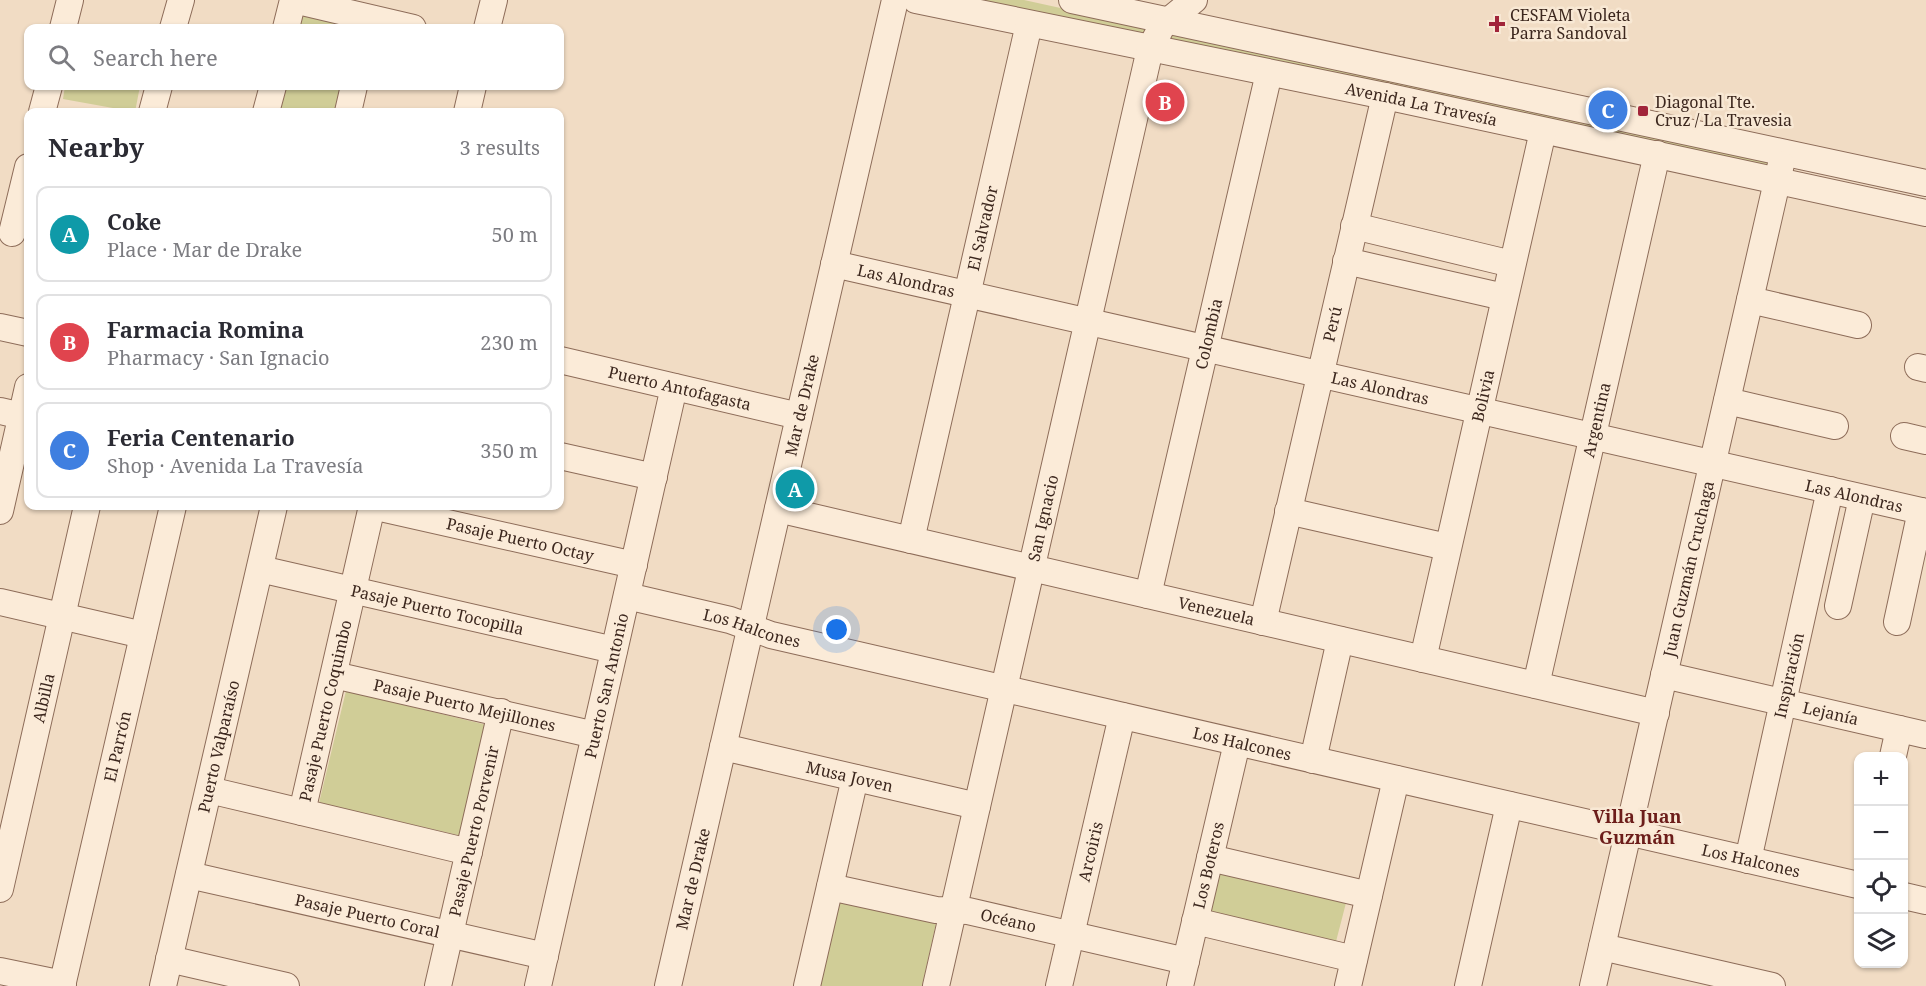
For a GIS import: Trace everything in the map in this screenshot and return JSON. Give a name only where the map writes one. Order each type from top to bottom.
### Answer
[{"type":"street","points":[[64,24],[70,0]]},
{"type":"street","points":[[174,24],[181,0]]},
{"type":"street","points":[[287,24],[294,0],[369,23]]},
{"type":"street","points":[[488,24],[494,0]]},
{"type":"street","name":"Mar de Drake","points":[[671,985],[723,747],[895,0]]},
{"type":"street","name":"Avenida La Travesía","points":[[916,0],[1385,96],[1926,213]]},
{"type":"street","name":"Avenida La Travesía","points":[[1072,0],[1132,5],[1167,21],[1926,183]]},
{"type":"street","name":"San Ignacio","points":[[936,986],[1150,49],[1156,33],[1167,21],[1194,0]]},
{"type":"street","name":"El Salvador","points":[[911,540],[1029,24]]},
{"type":"street","name":"Colombia","points":[[1148,595],[1269,73]]},
{"type":"street","points":[[43,108],[48,90]]},
{"type":"street","points":[[153,108],[158,90]]},
{"type":"street","points":[[267,108],[272,90]]},
{"type":"street","points":[[349,108],[353,90]]},
{"type":"street","points":[[468,108],[472,90]]},
{"type":"street","name":"Perú","points":[[1263,622],[1385,96]]},
{"type":"street","name":"Bolivia","points":[[1423,659],[1543,131]]},
{"type":"street","name":"Juan Guzmán Cruchaga","points":[[1593,986],[1784,152]]},
{"type":"street","name":"Argentina","points":[[1536,685],[1657,154]]},
{"type":"street","points":[[13,234],[24,185]]},
{"type":"street","points":[[1354,226],[1512,264]]},
{"type":"street","points":[[1346,261],[1504,297]]},
{"type":"street","name":"Las Alondras","points":[[834,264],[1923,512]]},
{"type":"street","points":[[1750,300],[1858,325]]},
{"type":"street","points":[[0,327],[24,332]]},
{"type":"street","name":"Puerto Antofagasta","points":[[564,361],[799,416]]},
{"type":"street","name":"Puerto San Antonio","points":[[538,986],[674,387]]},
{"type":"street","points":[[1,503],[11,414],[24,393]]},
{"type":"street","points":[[1727,401],[1835,426]]},
{"type":"street","points":[[564,457],[654,477]]},
{"type":"street","name":"Inspiración","points":[[1748,860],[1830,490]]},
{"type":"street","points":[[1838,606],[1862,498]]},
{"type":"street","name":"Venezuela","points":[[778,509],[1656,712]]},
{"type":"street","name":"Albilla","points":[[0,889],[86,510]]},
{"type":"street","name":"El Parrón","points":[[62,985],[172,510]]},
{"type":"street","name":"Puerto Valparaíso","points":[[163,986],[273,510]]},
{"type":"street","name":"Pasaje Puerto Coquimbo","points":[[303,812],[371,510]]},
{"type":"street","name":"Pasaje Puerto Octay","points":[[390,510],[634,565]]},
{"type":"street","points":[[1288,511],[1447,547]]},
{"type":"street","points":[[1897,622],[1923,512]]},
{"type":"street","name":"Pasaje Puerto Tocopilla","points":[[260,569],[614,650]]},
{"type":"street","name":"Los Halcones","points":[[627,596],[730,620],[771,635],[1854,884]]},
{"type":"street","points":[[0,602],[143,635]]},
{"type":"street","points":[[1313,760],[1340,640]]},
{"type":"street","name":"Pasaje Puerto Mejillones","points":[[334,675],[595,735]]},
{"type":"street","name":"Lejanía","points":[[1664,675],[1926,735]]},
{"type":"street","name":"Pasaje Puerto Porvenir","points":[[438,986],[501,712]]},
{"type":"street","name":"Arcoiris","points":[[1059,986],[1122,716]]},
{"type":"street","points":[[1894,752],[1899,729]]},
{"type":"street","name":"Los Boteros","points":[[1180,986],[1237,743]]},
{"type":"street","name":"Musa Joven","points":[[723,747],[977,806]]},
{"type":"street","points":[[807,986],[855,778]]},
{"type":"street","points":[[1348,986],[1396,779]]},
{"type":"street","points":[[208,790],[469,852]]},
{"type":"street","points":[[1468,986],[1509,805]]},
{"type":"street","points":[[1210,858],[1370,894]]},
{"type":"street","name":"Pasaje Puerto Coral","points":[[189,875],[544,956]]},
{"type":"street","name":"Océano","points":[[830,887],[936,910],[968,911],[1186,961]]},
{"type":"street","points":[[1908,897],[1926,901]]},
{"type":"street","points":[[1195,921],[1354,959]]},
{"type":"street","points":[[1602,947],[1721,980],[1772,986]]},
{"type":"street","points":[[170,959],[286,986]]},
{"type":"street","points":[[0,971],[62,985]]},
{"type":"shaded area","points":[[972,0],[1024,0],[1147,27],[1144,38]]},
{"type":"shaded area","points":[[302,16],[339,24],[300,24]]},
{"type":"shaded area","points":[[1172,31],[1771,160],[1769,168],[1170,45]]},
{"type":"shaded area","points":[[64,90],[139,90],[136,108],[113,108],[63,99]]},
{"type":"shaded area","points":[[285,90],[348,90],[344,108],[281,108]]},
{"type":"shaded area","points":[[346,691],[487,725],[462,836],[319,803]]},
{"type":"shaded area","points":[[1221,867],[1347,899],[1332,957],[1205,930]]},
{"type":"shaded area","points":[[838,898],[937,919],[922,986],[819,986]]},
{"type":"place","name":"CESFAM Violeta Parra Sandoval","points":[[1497,24]]},
{"type":"place","name":"Farmacia Romina","points":[[1165,102]]},
{"type":"place","name":"Feria Centenario","points":[[1608,110]]},
{"type":"place","name":"Diagonal Tte. Cruz / La Travesia","points":[[1643,111]]},
{"type":"place","name":"Coke","points":[[795,489]]},
{"type":"district","name":"Villa Juan Guzmán","points":[[1637,826]]}]
